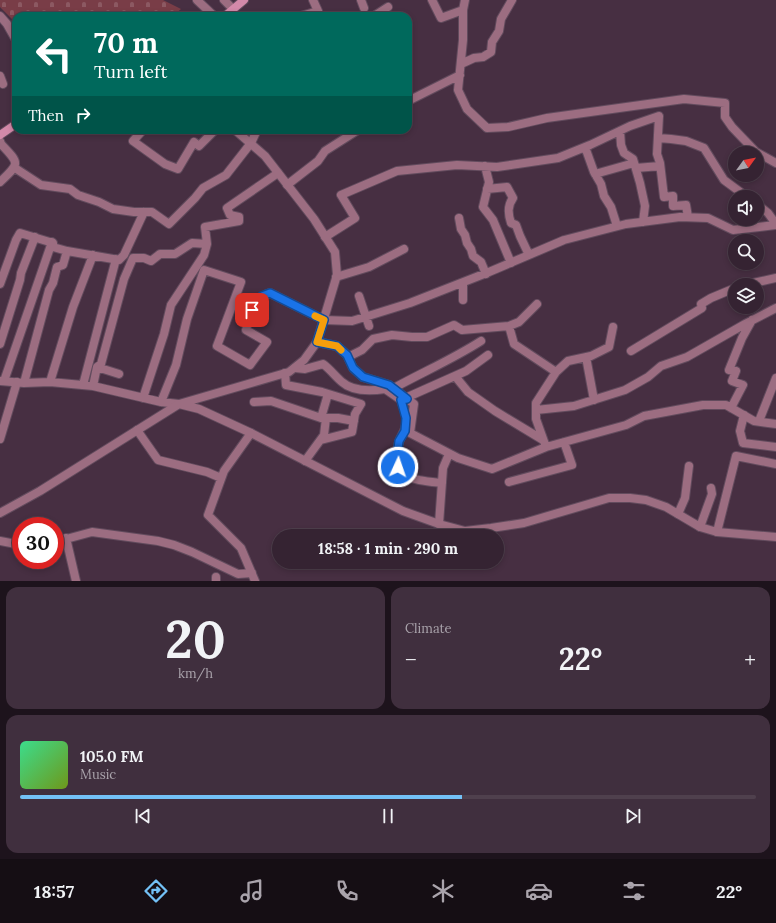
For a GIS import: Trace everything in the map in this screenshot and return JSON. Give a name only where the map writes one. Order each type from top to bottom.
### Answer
[{"type":"main road","points":[[230,12],[244,0]]},
{"type":"main road","points":[[0,135],[12,127]]},
{"type":"street","points":[[197,0],[210,12]]},
{"type":"street","points":[[224,0],[234,9]]},
{"type":"street","points":[[313,0],[318,11],[315,12]]},
{"type":"street","points":[[432,0],[441,18],[463,10]]},
{"type":"street","points":[[465,0],[463,10],[463,40],[458,90],[467,109],[487,128],[508,127],[547,118],[684,99],[726,104],[725,117],[732,128],[756,152],[776,163]]},
{"type":"street","points":[[461,64],[474,58],[484,57],[490,52],[492,42],[499,31],[501,19],[512,0]]},
{"type":"street","points":[[381,12],[388,8]]},
{"type":"street","points":[[0,16],[4,25],[12,35]]},
{"type":"street","points":[[412,99],[460,75]]},
{"type":"street","points":[[325,237],[355,218],[341,195],[397,171],[457,165],[497,167],[558,158],[620,130],[659,116],[657,154],[664,197],[673,196],[672,206],[686,205],[688,217]]},
{"type":"street","points":[[620,130],[621,145],[624,153],[633,160],[635,165],[645,206],[643,222]]},
{"type":"street","points":[[139,134],[133,141],[164,164],[178,169],[194,142],[199,146],[211,134]]},
{"type":"street","points":[[0,513],[40,491],[179,404],[285,373],[295,368],[304,360],[317,342],[336,277],[337,264],[335,252],[314,219],[265,156],[240,134]]},
{"type":"street","points":[[15,168],[41,185],[70,189],[78,195],[99,202],[113,209],[134,212],[152,212],[169,224],[203,188],[226,175],[251,143],[255,134]]},
{"type":"street","points":[[287,185],[318,161],[325,151],[352,134]]},
{"type":"street","points":[[658,138],[686,141],[704,148],[724,180],[738,190]]},
{"type":"street","points":[[0,141],[16,160],[15,168]]},
{"type":"street","points":[[585,147],[595,174],[601,184],[604,196],[611,207],[617,226]]},
{"type":"street","points":[[595,174],[635,165],[660,166]]},
{"type":"street","points":[[485,166],[489,182],[483,207],[493,220],[511,263]]},
{"type":"street","points":[[0,182],[4,174],[15,168]]},
{"type":"street","points":[[143,398],[164,334],[171,306],[204,255],[207,244],[205,227],[239,221],[239,217],[230,215],[227,208],[278,173]]},
{"type":"street","points":[[488,189],[507,187],[513,198],[510,203],[508,215],[511,223],[516,225],[529,255]]},
{"type":"street","points":[[161,402],[176,365],[187,319],[204,270],[241,282],[217,346],[250,365],[267,342],[246,330],[252,310],[262,296],[270,293],[324,320],[352,321],[410,303],[463,283],[564,240],[617,226],[680,217],[708,218],[733,230],[776,225],[764,210]]},
{"type":"street","points":[[52,242],[53,247],[67,251],[119,260],[124,255],[144,212]]},
{"type":"street","points":[[459,218],[466,243],[471,249],[473,256],[481,262],[486,274]]},
{"type":"street","points":[[0,284],[20,233],[52,242]]},
{"type":"street","points":[[0,344],[21,273],[35,237]]},
{"type":"street","points":[[52,242],[2,381],[50,382],[93,386],[161,402],[179,404],[199,409],[251,433],[403,511],[439,524],[465,531],[524,523],[609,498],[630,498],[646,500],[666,507],[700,527],[717,532],[776,537]]},
{"type":"street","points":[[93,386],[97,366],[101,364],[124,279],[133,258],[144,258],[151,261],[160,254],[175,254],[192,243],[207,244]]},
{"type":"street","points":[[336,277],[369,267],[404,249]]},
{"type":"street","points":[[0,439],[49,290],[58,267],[63,265],[67,251]]},
{"type":"street","points":[[50,382],[73,307],[93,255]]},
{"type":"street","points":[[84,385],[116,260]]},
{"type":"street","points":[[764,281],[776,278]]},
{"type":"street","points":[[463,283],[463,300]]},
{"type":"street","points":[[631,351],[702,308],[701,304],[728,291]]},
{"type":"street","points":[[359,296],[369,326]]},
{"type":"street","points":[[348,358],[362,350],[373,338],[392,335],[412,338],[427,337],[454,325],[462,330],[509,326],[519,322],[537,304]]},
{"type":"street","points":[[536,410],[574,406],[625,390],[648,377],[661,366],[687,357],[776,308]]},
{"type":"street","points":[[731,408],[743,385],[732,381],[736,371],[729,370],[742,338],[752,320]]},
{"type":"street","points":[[509,326],[514,344],[556,372]]},
{"type":"street","points":[[544,443],[536,419],[536,403],[556,372],[568,361],[590,356],[609,347],[613,327]]},
{"type":"street","points":[[394,388],[434,366],[451,359],[481,341]]},
{"type":"street","points":[[317,342],[337,346],[348,358],[353,368],[363,377],[394,388],[404,400],[406,418],[405,431],[399,441],[397,456],[398,467],[405,476],[442,483]]},
{"type":"street","points":[[404,400],[466,371],[488,356]]},
{"type":"street","points":[[586,357],[594,400]]},
{"type":"street","points":[[295,368],[304,369],[323,364],[343,383],[358,389],[371,391],[385,389],[414,404],[410,432],[449,454],[492,469],[544,443],[564,442],[626,425],[644,416],[703,405],[726,405],[754,420],[776,424]]},
{"type":"street","points":[[97,366],[119,374]]},
{"type":"street","points":[[285,373],[286,386],[328,394],[361,404],[355,414],[352,432],[321,440]]},
{"type":"street","points":[[455,376],[468,392],[544,443]]},
{"type":"street","points":[[759,421],[776,378]]},
{"type":"street","points":[[305,461],[324,435],[324,418],[328,394]]},
{"type":"street","points":[[254,402],[271,401],[324,418],[354,421]]},
{"type":"street","points":[[744,415],[740,431],[743,442],[776,448]]},
{"type":"street","points":[[137,430],[158,460],[207,472],[221,478]]},
{"type":"street","points":[[251,433],[224,471],[208,515],[241,548],[255,581]]},
{"type":"street","points":[[509,482],[572,465],[564,442]]},
{"type":"street","points":[[439,524],[443,468],[449,454]]},
{"type":"street","points":[[717,532],[736,456],[776,464]]},
{"type":"street","points":[[678,514],[685,498],[689,466]]},
{"type":"street","points":[[700,527],[712,494],[711,488]]},
{"type":"street","points":[[76,581],[66,538],[92,532],[158,541],[174,545],[238,574],[252,573]]},
{"type":"street","points":[[0,541],[12,543]]},
{"type":"green space","points":[[0,0],[163,0],[181,9],[178,12],[12,12],[12,19],[0,7]]},
{"type":"slow traffic","points":[[315,316],[324,320],[317,342],[337,346],[341,350]]},
{"type":"route","points":[[252,310],[262,296],[270,293],[324,320],[317,342],[337,346],[347,355],[353,368],[363,377],[389,385],[407,399],[401,400],[406,418],[405,431],[399,441],[397,456],[398,467]]}]
